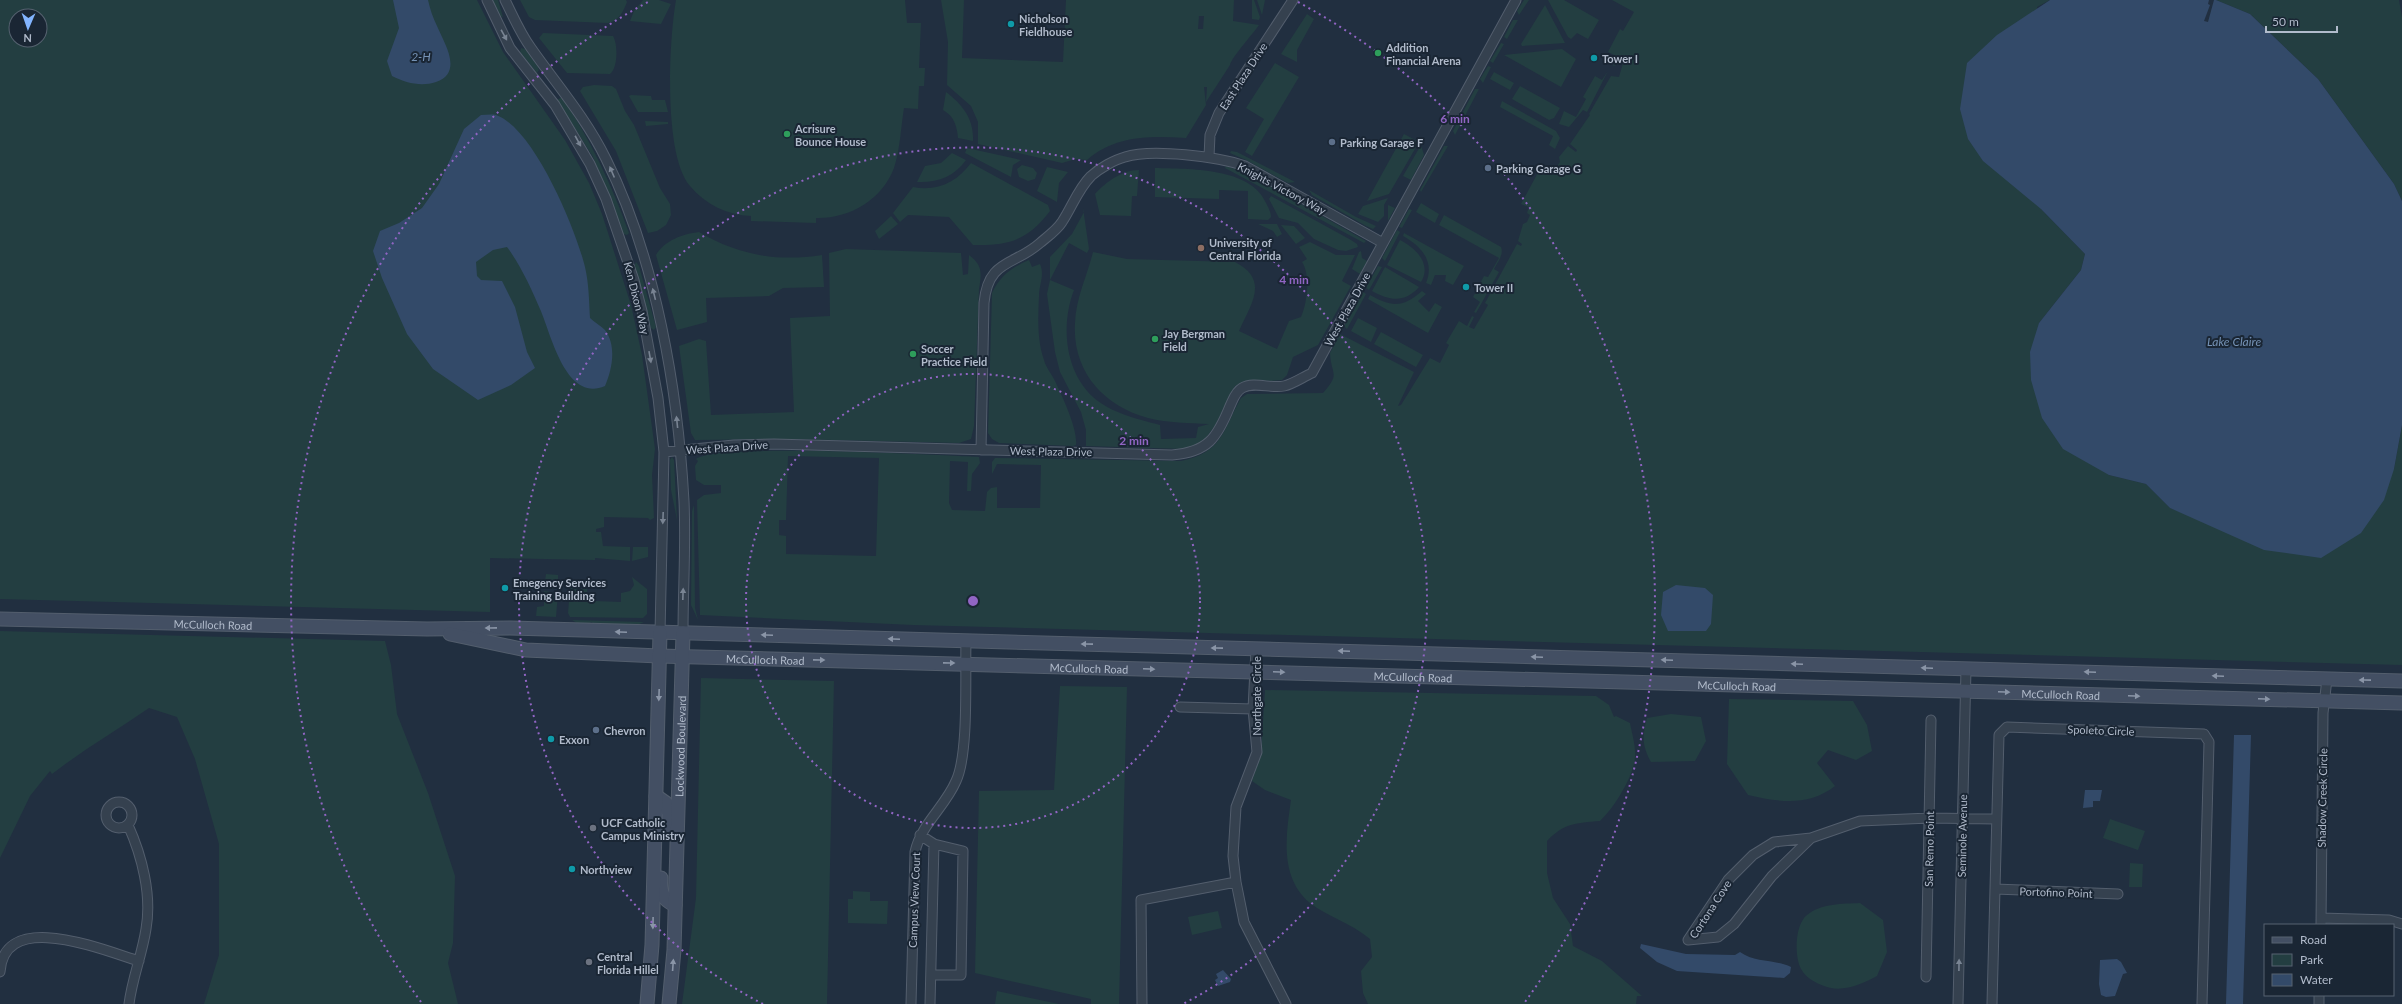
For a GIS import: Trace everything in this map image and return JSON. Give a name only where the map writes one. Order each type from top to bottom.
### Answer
[{"type":"main road","name":"McCulloch Road","points":[[0,619],[427,629],[510,628],[2402,681]]},
{"type":"main road","points":[[510,628],[518,636],[526,650]]},
{"type":"main road","name":"McCulloch Road","points":[[427,629],[526,650],[682,657],[2402,703]]},
{"type":"main road","name":"Lockwood Boulevard","points":[[647,1004],[652,945],[660,633]]},
{"type":"main road","name":"Lockwood Boulevard","points":[[669,1004],[675,905],[683,633]]},
{"type":"main road","points":[[656,796],[666,803],[669,814],[668,862],[676,878]]},
{"type":"main road","points":[[655,822],[662,834],[660,890],[669,903],[675,905]]},
{"type":"street","name":"Ken Dixon Way","points":[[487,0],[510,48],[555,105],[573,132],[606,199],[642,310],[658,398],[664,452],[660,633]]},
{"type":"street","name":"Ken Dixon Way","points":[[505,0],[530,46],[570,98],[592,132],[622,196],[641,250],[654,294],[674,395],[680,450],[685,547],[683,633]]},
{"type":"street","name":"East Plaza Drive","points":[[1208,157],[1210,135],[1219,113],[1294,0]]},
{"type":"street","name":"West Plaza Drive","points":[[664,452],[774,444],[1172,455],[1190,453],[1203,448],[1221,429],[1234,396],[1242,388],[1252,385],[1284,386],[1312,373],[1516,0]]},
{"type":"street","name":"Knights Victory Way","points":[[981,450],[986,290],[998,269],[1009,261],[1029,252],[1061,224],[1092,176],[1107,165],[1126,156],[1150,153],[1208,157],[1231,161],[1245,166],[1383,243]]},
{"type":"street","name":"Campus View Court","points":[[911,1004],[915,852],[920,835],[952,789],[961,767],[966,641]]},
{"type":"street","name":"Northgate Circle","points":[[1256,649],[1254,709],[1257,752],[1236,807],[1233,856],[1236,882],[1244,922],[1286,1004]]},
{"type":"street","name":"Seminole Avenue","points":[[1958,1004],[1966,669]]},
{"type":"street","name":"Shadow Creek Circle","points":[[2327,679],[2323,701],[2321,921],[2388,920],[2402,924]]},
{"type":"street","points":[[1180,707],[1254,709]]},
{"type":"street","name":"San Remo Point","points":[[1926,977],[1931,720]]},
{"type":"street","name":"Spoleto Circle","points":[[1992,1004],[1999,735],[2007,727],[2204,734],[2209,742],[2202,1004]]},
{"type":"street","name":"Cortona Cove","points":[[1810,838],[1772,876],[1734,924],[1718,937],[1688,940],[1728,880],[1753,855],[1774,842],[1810,838],[1860,821],[1930,818],[1996,819]]},
{"type":"street","points":[[128,825],[142,867],[148,898],[147,928],[140,962],[131,988],[129,1004]]},
{"type":"street","points":[[920,835],[934,844],[963,851],[961,975],[931,975]]},
{"type":"street","points":[[930,1004],[934,844]]},
{"type":"street","points":[[1142,1004],[1141,900],[1236,882]]},
{"type":"street","name":"Portofino Point","points":[[1995,889],[2118,894]]},
{"type":"street","points":[[0,972],[1,959],[11,947],[25,941],[47,936],[78,942],[140,962]]},
{"type":"green space","points":[[0,0],[477,0],[503,52],[565,140],[589,183],[602,214],[631,305],[642,355],[655,449],[652,475],[654,518],[650,520],[648,518],[604,517],[604,527],[596,529],[596,532],[601,532],[603,546],[630,547],[630,561],[595,558],[595,560],[490,558],[490,612],[0,599]]},
{"type":"green space","points":[[493,0],[498,0],[503,17],[499,16]]},
{"type":"green space","points":[[520,0],[626,0],[627,2],[618,18],[608,23],[535,20],[529,17]]},
{"type":"green space","points":[[643,0],[659,0],[671,4],[661,24],[630,21],[634,11]]},
{"type":"green space","name":"Acrisure Bounce House","points":[[676,0],[905,0],[907,23],[921,23],[919,68],[925,68],[924,86],[919,86],[918,109],[904,108],[899,146],[894,168],[889,179],[873,198],[852,211],[840,215],[816,218],[816,223],[751,221],[751,216],[734,214],[725,211],[710,204],[696,193],[681,171],[675,149],[672,124],[670,68],[673,18]]},
{"type":"green space","points":[[941,0],[964,0],[962,58],[1063,62],[1066,0],[1234,0],[1233,21],[1259,25],[1234,57],[1206,102],[1207,87],[1204,87],[1206,105],[1186,138],[1147,137],[1134,139],[1110,146],[1087,160],[1076,159],[1062,163],[978,144],[978,122],[971,106],[947,85],[948,42]],"holes":[[[1199,16],[1204,16],[1203,29],[1198,29]]]},
{"type":"green space","points":[[1252,0],[1254,0],[1260,17],[1259,20],[1252,19]]},
{"type":"green space","points":[[1257,0],[1265,0],[1262,15]]},
{"type":"green space","points":[[1524,0],[1529,0],[1519,15],[1517,11]]},
{"type":"green space","points":[[1548,0],[1564,0],[1599,20],[1588,39],[1577,33],[1571,39],[1568,37]]},
{"type":"green space","points":[[1612,0],[2050,0],[2037,7],[2041,209],[2085,254],[2081,270],[2039,323],[2109,475],[2146,484],[2170,508],[2201,520],[2394,469],[2402,425],[2402,665],[913,625],[700,615],[697,500],[704,495],[721,493],[721,485],[704,485],[696,480],[695,466],[698,461],[696,459],[712,454],[743,452],[830,451],[979,457],[980,463],[972,474],[971,491],[967,491],[968,462],[950,461],[949,503],[952,510],[985,511],[987,492],[991,488],[997,487],[997,508],[1040,508],[1041,465],[997,464],[992,474],[992,462],[995,458],[1181,461],[1195,457],[1213,446],[1220,438],[1241,398],[1247,394],[1323,393],[1332,381],[1334,374],[1330,353],[1340,334],[1414,372],[1398,406],[1401,405],[1430,358],[1440,363],[1449,345],[1446,343],[1459,321],[1467,326],[1472,316],[1474,317],[1469,327],[1474,329],[1488,305],[1485,303],[1517,244],[1521,246],[1522,244],[1518,241],[1523,224],[1527,222],[1530,215],[1527,213],[1529,207],[1521,204],[1541,167],[1549,172],[1553,167],[1555,169],[1560,162],[1559,157],[1568,146],[1576,152],[1577,150],[1570,144],[1590,115],[1589,114],[1611,76],[1619,77],[1623,63],[1613,66],[1616,56],[1608,52],[1620,29],[1623,31],[1634,12]],"holes":[[[788,456],[879,458],[876,556],[786,554],[786,536],[779,535],[779,520],[786,520]]]},
{"type":"green space","points":[[2216,0],[2399,0],[2402,17],[2402,201],[2394,184],[2318,79],[2250,14]]},
{"type":"green space","points":[[1545,5],[1565,43],[1522,46],[1521,44]]},
{"type":"green space","points":[[1307,14],[1314,19],[1297,50],[1297,62],[1281,54]]},
{"type":"green space","points":[[1513,20],[1518,20],[1507,39],[1504,37]]},
{"type":"green space","points":[[543,33],[613,36],[616,44],[616,61],[613,71],[610,74],[567,73],[539,38]]},
{"type":"green space","points":[[1501,43],[1504,44],[1493,63],[1490,61]]},
{"type":"green space","points":[[521,48],[525,49],[538,67],[539,70],[537,73],[520,52]]},
{"type":"green space","points":[[1562,49],[1576,59],[1561,87],[1504,55]]},
{"type":"green space","points":[[1275,63],[1299,77],[1252,156],[1245,152],[1264,119],[1246,108]]},
{"type":"green space","points":[[1488,66],[1491,67],[1483,83],[1480,79]]},
{"type":"green space","points":[[1608,71],[1587,112],[1583,110],[1569,127],[1559,124],[1564,111],[1576,117],[1586,99],[1583,97],[1595,76],[1602,80]]},
{"type":"green space","points":[[1494,72],[1514,83],[1510,90],[1490,79]]},
{"type":"green space","points":[[594,85],[612,86],[616,89],[625,111],[634,125],[660,188],[670,204],[671,215],[666,225],[657,231],[648,233],[616,151],[580,91],[583,87]]},
{"type":"green space","points":[[1520,86],[1560,108],[1554,118],[1549,120],[1512,99]]},
{"type":"green space","points":[[1475,89],[1479,89],[1455,135],[1453,131]]},
{"type":"green space","points":[[946,92],[958,102],[966,113],[972,126],[973,141],[958,138],[957,129],[952,118],[943,110]]},
{"type":"green space","points":[[629,96],[651,96],[652,100],[665,100],[668,112],[638,112]]},
{"type":"green space","points":[[562,97],[582,129],[600,163],[629,233],[627,235],[623,234],[593,157],[557,100]]},
{"type":"green space","points":[[1502,101],[1556,131],[1560,138],[1555,149],[1549,145],[1553,136],[1500,107]]},
{"type":"green space","points":[[645,121],[668,122],[668,124],[646,126]]},
{"type":"green space","points":[[1404,134],[1419,142],[1389,194],[1367,201]]},
{"type":"green space","points":[[1421,145],[1424,155],[1411,180],[1403,176]]},
{"type":"green space","points":[[1444,146],[1448,146],[1421,192],[1420,190]]},
{"type":"green space","points":[[967,148],[1021,160],[1013,165],[1011,177],[965,153]]},
{"type":"green space","points":[[1231,151],[1237,152],[1295,182],[1288,183],[1230,153]]},
{"type":"green space","points":[[952,153],[966,160],[956,171],[938,180],[917,182],[925,166],[941,163]]},
{"type":"green space","points":[[971,163],[1048,205],[1050,211],[1034,229],[1025,235],[1007,242],[986,245],[973,245],[949,217],[908,215],[900,222],[893,213],[913,187],[930,188],[946,184],[965,170]]},
{"type":"green space","points":[[1022,165],[1033,168],[1037,173],[1035,179],[1028,181],[1019,177],[1017,169]]},
{"type":"green space","points":[[1226,166],[1246,173],[1366,241],[1364,243],[1225,168]]},
{"type":"green space","points":[[1047,167],[1068,172],[1059,183],[1057,202],[1037,191]]},
{"type":"green space","points":[[1155,168],[1201,170],[1233,176],[1247,182],[1258,191],[1268,206],[1271,217],[1268,220],[1248,219],[1248,191],[1219,190],[1219,199],[1155,197]]},
{"type":"green space","points":[[1139,170],[1137,196],[1132,196],[1131,216],[1100,215],[1095,194],[1104,185],[1121,174]]},
{"type":"green space","points":[[1309,190],[1356,217],[1376,226],[1373,229],[1366,226],[1312,195]]},
{"type":"green space","points":[[1271,196],[1351,240],[1357,244],[1358,247],[1346,251],[1338,250],[1314,239],[1298,223],[1279,218],[1269,199]]},
{"type":"green space","points":[[1388,198],[1384,205],[1384,216],[1378,222],[1358,214],[1363,206]]},
{"type":"green space","points":[[1421,203],[1439,214],[1435,223],[1416,212]]},
{"type":"green space","points":[[1388,205],[1395,208],[1388,221]]},
{"type":"green space","points":[[1409,209],[1412,210],[1402,228],[1399,227]]},
{"type":"green space","points":[[1084,213],[1089,249],[1087,253],[1069,243],[1050,280],[1050,257],[1072,234]]},
{"type":"green space","points":[[1444,215],[1501,247],[1502,250],[1499,261],[1494,269],[1499,272],[1476,313],[1474,312],[1480,302],[1473,297],[1484,276],[1488,277],[1499,258],[1439,225]]},
{"type":"green space","points":[[891,216],[898,224],[879,239],[875,231]]},
{"type":"green space","points":[[1258,224],[1277,224],[1282,234],[1277,237],[1273,231]]},
{"type":"green space","points":[[1281,225],[1294,226],[1305,238],[1296,244]]},
{"type":"green space","points":[[1397,230],[1400,232],[1385,261],[1382,258]]},
{"type":"green space","points":[[699,232],[728,246],[758,255],[789,258],[822,255],[824,287],[783,288],[769,296],[706,298],[707,322],[677,330],[656,255],[664,245],[669,242],[687,234]]},
{"type":"green space","points":[[1404,233],[1464,266],[1453,285],[1445,281],[1446,275],[1435,275],[1431,285],[1426,283],[1429,268],[1425,255],[1421,249],[1403,236]]},
{"type":"green space","points":[[1400,240],[1412,247],[1421,257],[1425,269],[1421,282],[1387,265]]},
{"type":"green space","name":"Jay Bergman Field","points":[[1310,242],[1336,255],[1355,255],[1342,281],[1351,286],[1318,345],[1293,357],[1287,375],[1282,380],[1250,380],[1235,386],[1215,426],[1202,443],[1185,449],[1086,446],[1086,430],[1081,412],[1060,372],[1055,352],[1047,294],[1050,280],[1074,290],[1067,317],[1068,346],[1076,374],[1083,386],[1093,397],[1100,403],[1116,411],[1133,418],[1160,425],[1161,439],[1196,438],[1198,427],[1209,424],[1163,421],[1148,418],[1132,412],[1117,405],[1104,395],[1085,371],[1075,340],[1075,323],[1077,305],[1093,252],[1127,259],[1235,262],[1246,269],[1252,277],[1255,285],[1255,293],[1252,302],[1239,331],[1277,349],[1289,321],[1301,317],[1305,304],[1307,282],[1305,268],[1302,262],[1307,259],[1299,247]]},
{"type":"green space","points":[[846,249],[961,253],[963,275],[968,274],[969,255],[979,266],[981,278],[979,289],[974,426],[971,439],[959,443],[790,439],[695,440],[691,433],[679,346],[699,339],[706,341],[711,415],[794,412],[790,318],[830,316],[829,253]]},
{"type":"green space","points":[[1361,251],[1362,258],[1367,261],[1360,274],[1352,269],[1359,252]]},
{"type":"green space","points":[[1029,260],[1032,267],[1040,264],[1042,272],[1038,312],[1040,345],[1045,363],[1054,378],[1075,430],[1076,445],[1073,446],[999,443],[992,439],[988,433],[992,293],[1007,273]]},
{"type":"green space","points":[[636,262],[639,266],[656,327],[654,330],[651,328],[634,267]]},
{"type":"green space","points":[[1378,266],[1382,267],[1369,290],[1366,288]]},
{"type":"green space","points":[[1385,267],[1419,287],[1408,296],[1397,299],[1385,297],[1372,291]]},
{"type":"green space","points":[[1422,291],[1426,294],[1418,301],[1429,312],[1435,303],[1442,307],[1428,333],[1368,299],[1370,295],[1384,302],[1397,304],[1403,303],[1415,297]]},
{"type":"green space","points":[[1363,292],[1366,294],[1347,329],[1344,326]]},
{"type":"green space","points":[[1358,318],[1377,328],[1371,342],[1351,331]]},
{"type":"green space","points":[[1381,332],[1423,355],[1416,367],[1374,344]]},
{"type":"green space","points":[[672,457],[674,460],[677,520],[671,490],[670,460]]},
{"type":"green space","points":[[694,505],[695,608],[698,620],[691,605],[692,511]]},
{"type":"green space","points":[[633,547],[648,547],[648,557],[632,561]]},
{"type":"green space","points":[[546,574],[558,575],[558,589],[544,589]]},
{"type":"green space","points":[[632,577],[647,589],[647,614],[643,618],[570,617],[568,613],[570,588],[587,589],[587,594],[594,594],[594,601],[621,602],[621,593],[630,591],[634,585]]},
{"type":"green space","points":[[544,591],[558,593],[556,617],[536,616],[537,607],[544,606]]},
{"type":"green space","points":[[572,620],[644,622],[635,626],[594,624],[591,622],[590,624],[577,623]]},
{"type":"green space","points":[[0,631],[385,641],[391,665],[397,714],[428,793],[455,876],[453,943],[448,963],[458,1004],[204,1004],[219,955],[219,844],[195,759],[177,717],[149,708],[88,748],[52,774],[50,771],[30,796],[0,858]]},
{"type":"green space","points":[[701,678],[834,681],[827,1004],[682,1004],[696,898]]},
{"type":"green space","points":[[1060,686],[1127,687],[1119,1004],[1091,1004],[1091,999],[975,973],[979,791],[1054,790]]},
{"type":"green space","points":[[1265,690],[1596,696],[1609,705],[1614,717],[1616,716],[1630,723],[1635,753],[1634,765],[1617,800],[1600,821],[1577,823],[1565,827],[1547,841],[1547,873],[1553,898],[1570,924],[1573,946],[1602,961],[1642,996],[1637,996],[1636,1004],[1368,1004],[1363,993],[1361,971],[1372,957],[1370,939],[1363,933],[1317,908],[1300,893],[1293,881],[1287,855],[1291,800],[1265,790],[1252,781],[1261,754]]},
{"type":"green space","points":[[1729,699],[1853,701],[1867,725],[1872,751],[1856,760],[1828,750],[1817,763],[1835,786],[1825,793],[1814,797],[1804,800],[1782,801],[1748,795],[1727,764]]},
{"type":"green space","points":[[1671,714],[1701,717],[1706,741],[1695,761],[1651,762],[1644,746],[1644,730],[1647,718]]},
{"type":"green space","points":[[2110,819],[2145,831],[2138,850],[2103,838]]},
{"type":"green space","points":[[2130,863],[2143,864],[2142,887],[2129,887]]},
{"type":"green space","points":[[853,891],[870,892],[870,901],[888,901],[887,924],[848,923],[848,899],[853,899]]},
{"type":"green space","points":[[1860,903],[1883,920],[1887,952],[1877,976],[1861,984],[1837,989],[1823,986],[1814,982],[1803,973],[1797,956],[1798,933],[1803,919],[1813,911],[1826,906]]},
{"type":"green space","points":[[1218,911],[1222,928],[1192,935],[1188,917]]},
{"type":"green space","points":[[997,991],[1059,1004],[995,1004]]},
{"type":"water","name":"2-H","points":[[393,0],[428,0],[433,17],[450,57],[449,71],[444,77],[436,82],[419,84],[403,81],[392,76],[387,61],[399,28]]},
{"type":"water","name":"Lake Claire","points":[[2050,0],[2216,0],[2250,14],[2318,79],[2394,184],[2402,201],[2402,425],[2394,469],[2384,500],[2361,533],[2321,558],[2264,550],[2170,508],[2146,484],[2109,475],[2063,449],[2042,418],[2031,380],[2030,352],[2039,323],[2081,270],[2085,254],[2041,209],[1983,161],[1968,139],[1960,109],[1967,63],[1997,35]]},
{"type":"water","points":[[481,115],[496,115],[510,124],[525,139],[538,159],[563,206],[573,229],[585,267],[590,318],[605,330],[611,343],[612,358],[610,373],[605,386],[591,389],[580,385],[570,375],[555,348],[529,285],[507,247],[493,250],[476,262],[477,276],[481,280],[502,281],[515,307],[527,352],[535,368],[511,385],[478,400],[433,369],[407,334],[382,278],[373,251],[380,231],[399,223],[422,208],[439,184],[464,129]]},
{"type":"water","points":[[1676,585],[1705,588],[1713,595],[1711,624],[1706,631],[1668,631],[1661,615],[1663,592]]},
{"type":"water","points":[[2234,735],[2251,735],[2243,1004],[2226,1004]]},
{"type":"water","points":[[2085,790],[2102,790],[2100,801],[2093,801],[2093,807],[2083,808]]},
{"type":"water","points":[[1641,944],[1686,954],[1735,955],[1740,952],[1752,958],[1791,967],[1790,973],[1784,978],[1677,971],[1657,962],[1640,948]]},
{"type":"water","points":[[2117,959],[2121,962],[2127,973],[2123,974],[2115,996],[2106,997],[2101,995],[2099,984],[2100,960]]},
{"type":"water","points":[[1223,970],[1231,979],[1230,982],[1218,986],[1215,980],[1218,978],[1216,974]]},
{"type":"pier","points":[[2209,0],[2214,0],[2208,22],[2204,21],[2210,5],[2208,4]]},
{"type":"place","name":"Nicholson Fieldhouse","points":[[1011,24]]},
{"type":"place","name":"Addition Financial Arena","points":[[1378,53]]},
{"type":"place","name":"Tower I","points":[[1594,58]]},
{"type":"place","name":"Acrisure Bounce House","points":[[787,134]]},
{"type":"place","name":"Parking Garage F","points":[[1332,142]]},
{"type":"place","name":"Parking Garage G","points":[[1488,168]]},
{"type":"place","name":"University of Central Florida","points":[[1201,248]]},
{"type":"place","name":"Tower II","points":[[1466,287]]},
{"type":"place","name":"Jay Bergman Field","points":[[1155,339]]},
{"type":"place","name":"Soccer Practice Field","points":[[913,354]]},
{"type":"place","name":"Emegency Services Training Building","points":[[505,588]]},
{"type":"place","name":"Chevron","points":[[596,730]]},
{"type":"place","name":"Exxon","points":[[551,739]]},
{"type":"place","name":"UCF Catholic Campus Ministry","points":[[593,828]]},
{"type":"place","name":"Northview","points":[[572,869]]},
{"type":"place","name":"Central Florida Hillel","points":[[589,962]]}]
